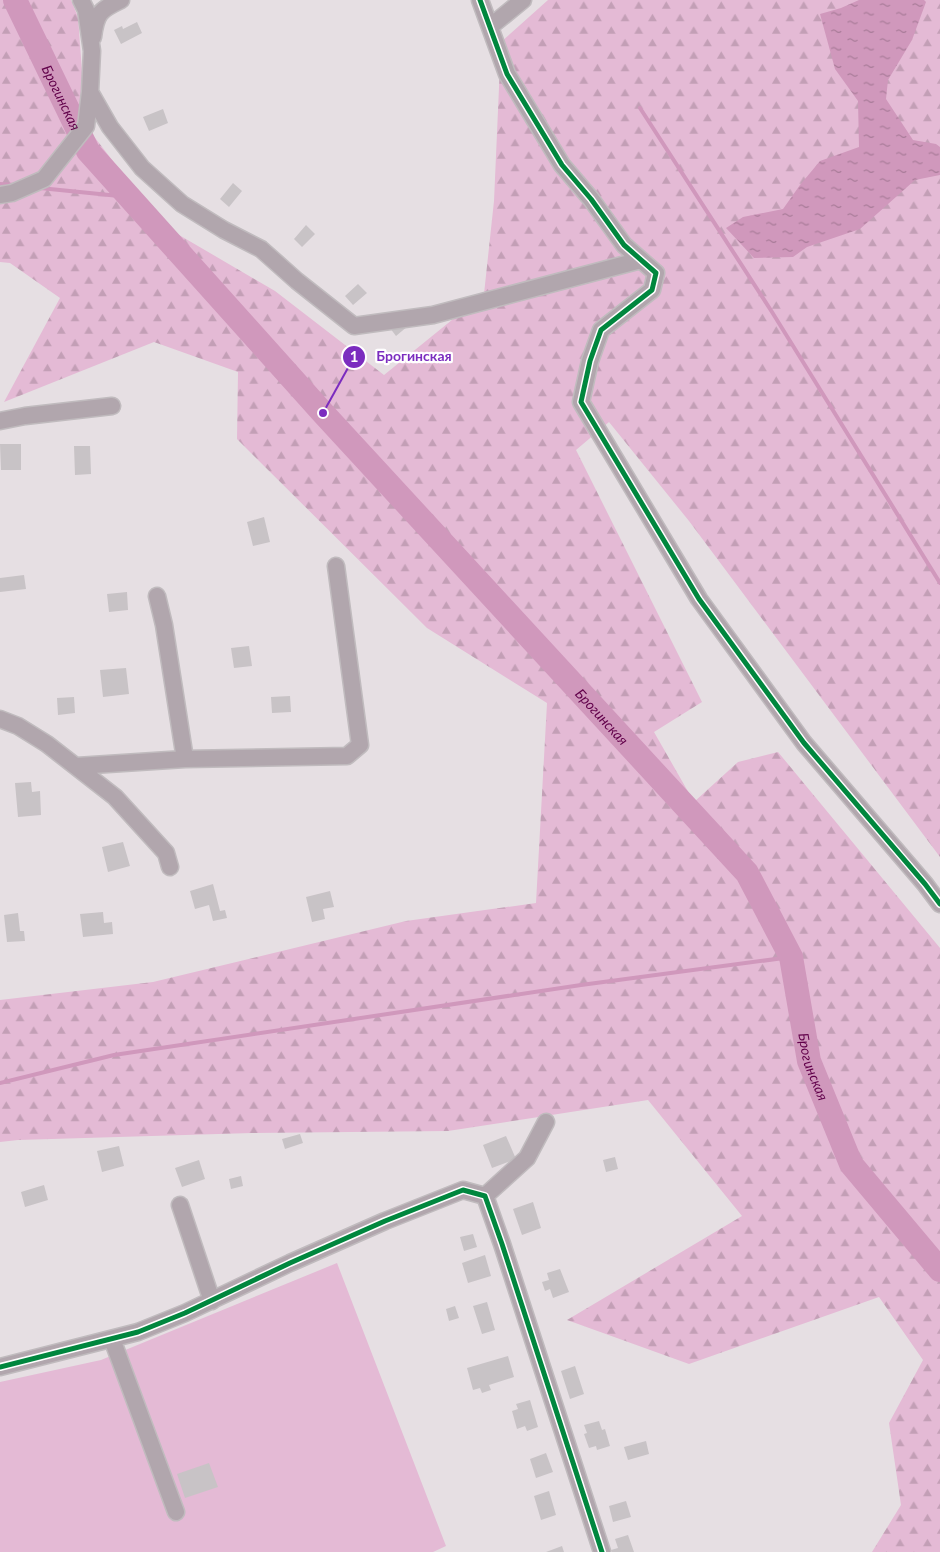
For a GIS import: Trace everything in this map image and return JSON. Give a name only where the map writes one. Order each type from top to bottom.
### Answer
[{"type":"street","points":[[81,0],[86,10],[92,51]]},
{"type":"street","points":[[0,195],[12,193],[44,179],[86,126],[95,21],[104,8],[121,0]]},
{"type":"street","points":[[480,0],[507,74],[562,165],[591,199],[624,245],[656,273],[652,290],[602,330],[590,361],[581,402],[705,607],[804,743],[940,904]]},
{"type":"street","points":[[491,26],[523,0]]},
{"type":"street","points":[[90,92],[110,127],[142,168],[182,204],[224,230],[261,249],[354,326],[433,315],[641,260]]},
{"type":"street","points":[[0,421],[26,416],[112,406]]},
{"type":"street","points":[[77,766],[185,759],[347,756],[360,745],[336,566]]},
{"type":"street","points":[[157,596],[164,625],[185,759]]},
{"type":"street","points":[[0,719],[25,730],[47,744],[115,797],[166,853],[170,867]]},
{"type":"street","points":[[485,1196],[527,1158],[546,1122]]},
{"type":"street","points":[[0,1367],[138,1332],[212,1301],[290,1263],[385,1221],[463,1190],[485,1196]]},
{"type":"street","points":[[485,1196],[602,1552]]},
{"type":"street","points":[[180,1205],[212,1301]]},
{"type":"street","points":[[112,1339],[176,1512]]},
{"type":"green space","points":[[0,0],[71,0],[78,17],[86,126],[162,225],[275,291],[384,375],[484,294],[494,201],[501,42],[548,0],[940,0],[940,857],[689,521],[609,422],[576,450],[702,702],[654,732],[694,802],[738,762],[778,752],[940,948],[940,1552],[872,1552],[901,1505],[889,1423],[923,1360],[879,1297],[689,1364],[567,1320],[742,1216],[648,1100],[448,1131],[252,1133],[0,1142],[0,1000],[153,982],[406,921],[536,903],[547,703],[427,628],[237,439],[238,372],[154,342],[4,402],[60,298],[10,263],[0,262]]},
{"type":"green space","points":[[337,1263],[446,1546],[433,1552],[0,1552],[0,1382],[101,1360]]},
{"type":"water","points":[[859,0],[924,0],[926,2],[912,40],[888,80],[886,99],[913,140],[936,144],[940,147],[940,175],[915,180],[860,229],[807,247],[793,257],[754,258],[726,228],[743,217],[783,209],[820,161],[859,147],[858,101],[835,69],[820,14]]},
{"type":"building","points":[[137,22],[142,33],[121,44],[114,30],[122,26],[123,29]]},
{"type":"building","points":[[163,109],[168,123],[149,131],[143,117]]},
{"type":"building","points":[[233,183],[242,191],[229,207],[220,199]]},
{"type":"building","points":[[306,225],[315,234],[302,247],[294,239]]},
{"type":"building","points":[[358,284],[367,293],[353,305],[345,296]]},
{"type":"building","points":[[408,326],[396,336],[390,328]]},
{"type":"building","points":[[0,444],[21,444],[21,470],[1,470]]},
{"type":"building","points":[[74,446],[90,446],[91,474],[75,475]]},
{"type":"building","points":[[264,517],[270,542],[253,546],[247,522]]},
{"type":"building","points":[[24,575],[26,589],[0,592],[0,578]]},
{"type":"building","points":[[127,592],[128,610],[109,612],[107,594]]},
{"type":"building","points":[[249,646],[252,666],[234,668],[231,648]]},
{"type":"building","points":[[126,668],[129,694],[103,697],[100,670]]},
{"type":"building","points":[[290,696],[291,712],[272,713],[271,697]]},
{"type":"building","points":[[74,697],[75,713],[58,715],[57,698]]},
{"type":"building","points":[[31,782],[32,792],[40,791],[41,815],[18,817],[15,783]]},
{"type":"building","points":[[123,842],[130,866],[108,872],[102,847]]},
{"type":"building","points":[[213,884],[220,911],[225,910],[227,918],[213,921],[209,905],[195,909],[190,891]]},
{"type":"building","points":[[330,891],[334,907],[323,909],[325,919],[312,922],[306,897]]},
{"type":"building","points":[[103,912],[104,923],[112,922],[113,934],[83,937],[80,914]]},
{"type":"building","points":[[18,913],[20,931],[24,931],[25,941],[7,942],[4,915]]},
{"type":"building","points":[[300,1134],[303,1143],[285,1149],[282,1139]]},
{"type":"building","points":[[506,1136],[516,1159],[492,1168],[483,1145]]},
{"type":"building","points":[[119,1146],[124,1166],[102,1172],[97,1151]]},
{"type":"building","points":[[615,1157],[618,1169],[606,1172],[603,1160]]},
{"type":"building","points":[[199,1160],[205,1179],[182,1187],[175,1168]]},
{"type":"building","points":[[241,1176],[243,1186],[231,1189],[229,1179]]},
{"type":"building","points":[[44,1185],[48,1200],[25,1207],[21,1192]]},
{"type":"building","points":[[533,1202],[541,1228],[522,1235],[513,1209]]},
{"type":"building","points":[[473,1234],[477,1247],[464,1251],[460,1237]]},
{"type":"building","points":[[485,1255],[491,1276],[468,1283],[462,1263]]},
{"type":"building","points":[[560,1269],[569,1292],[553,1298],[550,1289],[545,1291],[542,1282],[549,1280],[547,1273]]},
{"type":"building","points":[[487,1302],[495,1330],[482,1334],[473,1306]]},
{"type":"building","points":[[455,1306],[459,1318],[449,1321],[446,1309]]},
{"type":"building","points":[[508,1356],[514,1377],[489,1385],[491,1390],[482,1393],[480,1388],[473,1390],[467,1368]]},
{"type":"building","points":[[575,1366],[584,1394],[570,1399],[561,1371]]},
{"type":"building","points":[[530,1400],[538,1427],[527,1431],[525,1426],[517,1429],[512,1411],[518,1409],[516,1404]]},
{"type":"building","points":[[599,1421],[602,1430],[605,1429],[610,1446],[597,1450],[596,1446],[589,1448],[584,1434],[587,1433],[584,1425]]},
{"type":"building","points":[[646,1441],[649,1454],[628,1460],[624,1447]]},
{"type":"building","points":[[546,1453],[553,1472],[536,1478],[530,1459]]},
{"type":"building","points":[[209,1463],[218,1487],[185,1498],[177,1474]]},
{"type":"building","points":[[549,1491],[556,1515],[541,1520],[534,1496]]},
{"type":"building","points":[[626,1501],[631,1517],[613,1522],[609,1506]]},
{"type":"building","points":[[628,1535],[634,1552],[612,1552],[611,1550],[618,1548],[615,1539]]},
{"type":"building","points":[[562,1546],[564,1552],[546,1552]]},
{"type":"waterway","name":"Брогинская","points":[[15,0],[88,151],[323,413],[747,873],[791,957],[809,1061],[851,1164],[940,1270]]},
{"type":"waterway","points":[[640,108],[772,312],[940,583]]},
{"type":"waterway","points":[[0,184],[15,185]]},
{"type":"waterway","points":[[40,188],[129,197]]},
{"type":"waterway","points":[[0,1083],[114,1055],[581,985],[791,957]]},
{"type":"cycle path","points":[[480,0],[507,74],[562,165],[591,199],[624,245],[656,273],[652,290],[601,330],[590,361],[581,402],[699,599],[804,743],[940,904]]},
{"type":"cycle path","points":[[0,1367],[138,1332],[185,1313],[290,1263],[385,1221],[463,1190],[485,1196],[602,1552]]},
{"type":"place","name":"Брогинская","points":[[323,413]]}]
